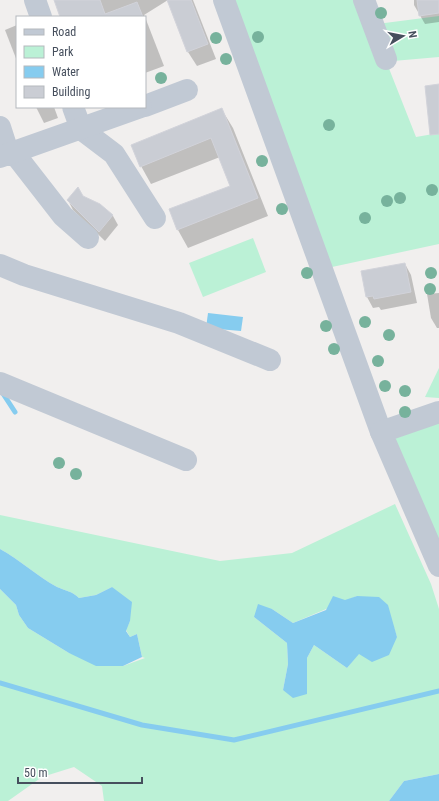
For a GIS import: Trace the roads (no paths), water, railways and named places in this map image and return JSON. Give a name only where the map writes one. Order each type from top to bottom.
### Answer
[{"type":"street","points":[[35,0],[41,16]]},
{"type":"street","points":[[224,0],[381,432],[439,566]]},
{"type":"street","points":[[364,0],[386,59]]},
{"type":"street","points":[[146,106],[188,90]]},
{"type":"street","points":[[73,108],[81,129],[114,154],[155,218]]},
{"type":"street","points":[[8,155],[138,108]]},
{"type":"street","points":[[0,127],[8,155],[63,216],[88,238]]},
{"type":"street","points":[[0,265],[24,275],[179,323],[270,360]]},
{"type":"street","points":[[0,383],[186,460]]},
{"type":"street","points":[[381,432],[439,412]]},
{"type":"water","points":[[208,313],[243,317],[241,331],[206,328]]},
{"type":"water","points":[[0,549],[50,583],[71,592],[79,598],[96,595],[112,587],[132,602],[130,621],[126,631],[130,637],[137,634],[142,657],[123,666],[96,666],[69,653],[28,628],[19,615],[16,605],[0,589]]},
{"type":"water","points":[[333,596],[345,600],[357,596],[379,597],[388,605],[397,637],[389,655],[372,662],[359,654],[347,668],[314,645],[307,658],[307,694],[293,698],[283,690],[288,664],[287,643],[254,617],[258,604],[272,609],[293,623],[326,610]]},
{"type":"water","points":[[439,774],[439,801],[389,801],[404,781]]},
{"type":"waterway","points":[[2,392],[15,412]]},
{"type":"waterway","points":[[0,683],[142,725],[234,740],[439,691]]}]
